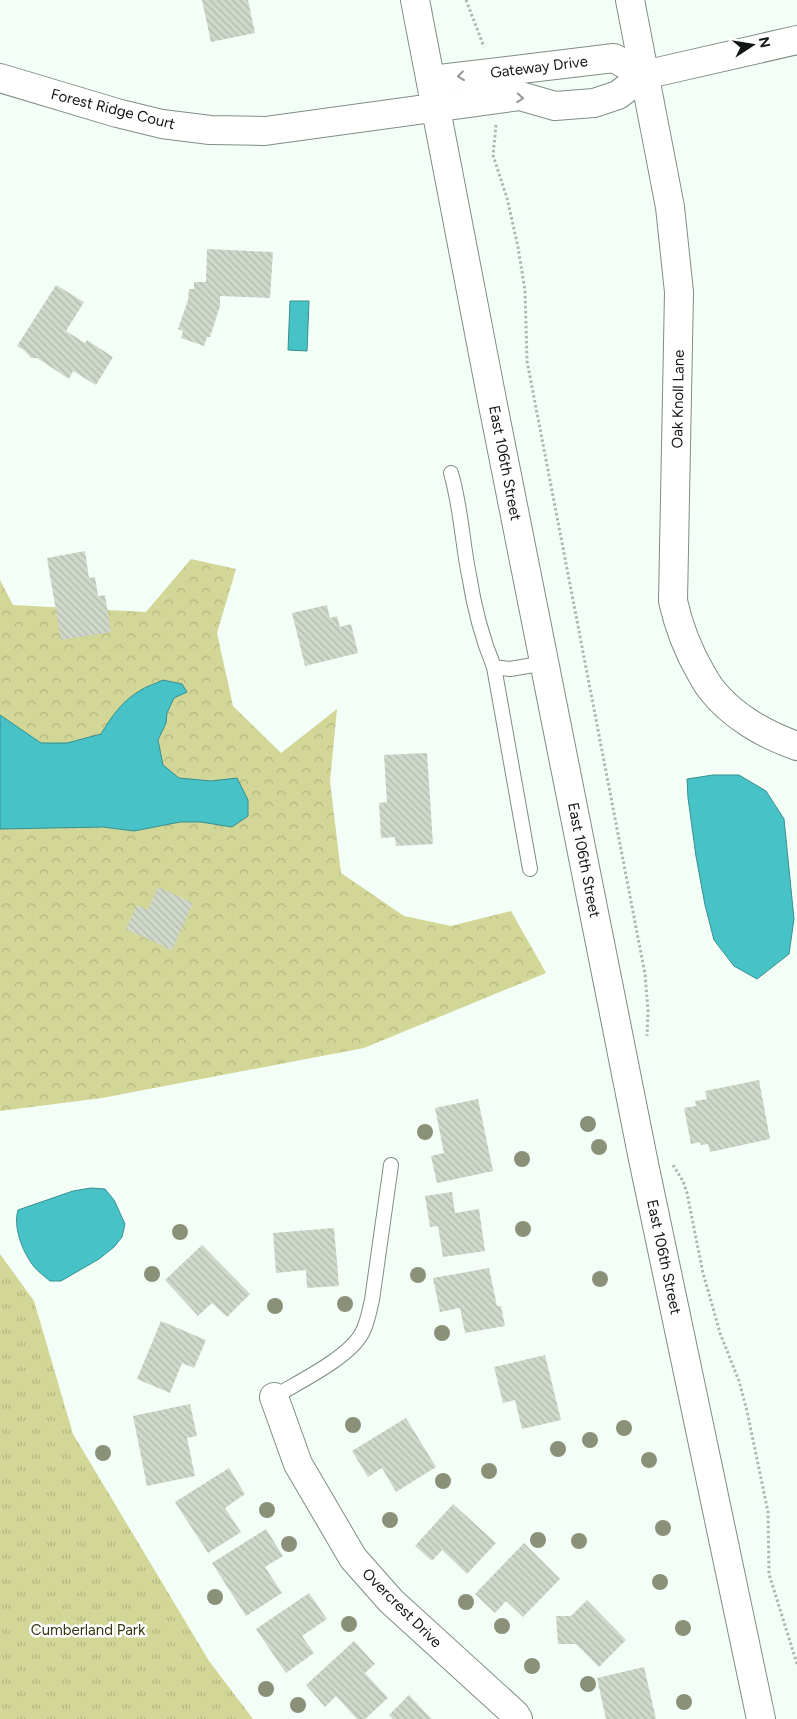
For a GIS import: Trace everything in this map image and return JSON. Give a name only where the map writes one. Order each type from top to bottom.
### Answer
[{"type":"street","name":"East 106th Street","points":[[415,0],[492,400],[643,1160],[761,1719]]},
{"type":"street","name":"Oak Knoll Lane","points":[[630,0],[670,207],[679,292],[673,601],[679,627],[691,655],[710,689],[730,708],[755,727],[781,741],[797,746]]},
{"type":"street","name":"Gateway Drive","points":[[437,107],[520,96],[555,106],[594,103],[618,95],[644,75],[797,40]]},
{"type":"street","name":"Gateway Drive","points":[[431,80],[614,58],[644,75]]},
{"type":"street","name":"Forest Ridge Court","points":[[0,78],[117,113],[162,124],[210,130],[265,131],[437,107]]},
{"type":"street","name":"Overcrest Drive","points":[[274,1396],[298,1464],[353,1558],[391,1601],[515,1714],[518,1719]]},
{"type":"lane","points":[[451,474],[458,496],[468,575],[478,621],[494,667],[530,869]]},
{"type":"lane","points":[[494,667],[510,669],[545,663]]},
{"type":"lane","points":[[274,1396],[326,1365],[353,1345],[361,1335],[368,1321],[372,1300],[391,1165]]},
{"type":"path","points":[[466,0],[484,45],[487,73]]},
{"type":"path","points":[[494,100],[496,126],[493,155],[509,207],[518,247],[525,291],[527,361],[645,974],[648,1037]]},
{"type":"path","points":[[672,1164],[683,1181],[687,1193],[703,1273],[720,1333],[746,1404],[768,1512],[770,1574],[797,1664]]},
{"type":"green space","points":[[191,559],[236,569],[217,633],[233,706],[281,753],[337,709],[330,781],[341,873],[404,916],[451,926],[511,911],[546,973],[364,1048],[102,1098],[0,1111],[0,580],[13,605],[146,612]]},
{"type":"green space","name":"Cumberland Park","points":[[0,1254],[34,1301],[73,1434],[209,1661],[253,1719],[0,1719]]},
{"type":"water","points":[[290,301],[309,301],[307,351],[288,350]]},
{"type":"water","points":[[163,680],[182,684],[187,692],[174,698],[158,740],[163,765],[179,778],[211,781],[237,778],[248,800],[248,816],[232,827],[201,822],[180,822],[134,831],[103,827],[0,829],[0,715],[41,743],[67,743],[101,734],[113,715],[123,704],[143,689]]},
{"type":"water","points":[[713,775],[739,775],[766,791],[784,819],[794,919],[789,954],[757,979],[734,966],[714,940],[705,905],[696,856],[687,779]]},
{"type":"water","points":[[91,1188],[105,1189],[114,1200],[125,1224],[122,1237],[114,1247],[99,1259],[61,1281],[50,1281],[40,1273],[25,1252],[19,1238],[18,1210],[73,1191]]},
{"type":"building","points":[[202,0],[248,0],[255,33],[211,42]]},
{"type":"building","points":[[207,249],[273,252],[270,298],[220,296],[220,306],[210,337],[207,337],[204,346],[181,338],[183,331],[178,329],[188,300],[189,289],[194,289],[194,282],[206,282]]},
{"type":"building","points":[[56,285],[84,302],[66,331],[85,343],[87,340],[113,357],[96,385],[73,371],[69,379],[37,358],[31,358],[17,346]]},
{"type":"building","points":[[85,551],[89,578],[95,577],[98,596],[105,595],[111,632],[61,640],[47,558]]},
{"type":"building","points":[[327,605],[330,618],[337,616],[340,627],[351,624],[358,653],[305,666],[292,613]]},
{"type":"building","points":[[427,753],[433,844],[396,846],[395,837],[381,838],[379,803],[387,802],[384,755]]},
{"type":"building","points":[[158,887],[193,903],[172,950],[126,929],[137,905],[148,910]]},
{"type":"building","points":[[759,1080],[770,1139],[710,1152],[708,1144],[701,1145],[700,1142],[691,1144],[684,1108],[696,1106],[695,1101],[707,1099],[705,1091]]},
{"type":"building","points":[[478,1099],[493,1171],[437,1183],[431,1156],[444,1153],[435,1108]]},
{"type":"building","points":[[452,1192],[455,1213],[479,1209],[485,1251],[443,1257],[438,1226],[430,1227],[425,1196]]},
{"type":"building","points":[[334,1228],[339,1286],[307,1288],[306,1270],[276,1273],[273,1233]]},
{"type":"building","points":[[202,1245],[250,1294],[227,1317],[212,1303],[198,1316],[165,1280]]},
{"type":"building","points":[[489,1268],[497,1306],[501,1306],[505,1326],[465,1333],[460,1308],[440,1312],[433,1278]]},
{"type":"building","points":[[161,1321],[206,1340],[194,1368],[182,1363],[170,1393],[137,1379]]},
{"type":"building","points":[[545,1355],[561,1420],[522,1429],[515,1400],[503,1403],[494,1367]]},
{"type":"building","points":[[190,1404],[197,1436],[187,1438],[195,1476],[147,1486],[133,1416]]},
{"type":"building","points":[[406,1418],[436,1467],[396,1492],[382,1468],[368,1477],[352,1451]]},
{"type":"building","points":[[229,1468],[245,1494],[225,1508],[241,1532],[208,1553],[175,1502]]},
{"type":"building","points":[[453,1504],[496,1543],[467,1574],[442,1550],[432,1561],[415,1546]]},
{"type":"building","points":[[266,1529],[283,1556],[265,1567],[282,1593],[246,1616],[212,1563]]},
{"type":"building","points":[[524,1543],[560,1579],[523,1617],[506,1601],[495,1613],[475,1594]]},
{"type":"building","points":[[309,1593],[327,1619],[302,1636],[314,1653],[286,1673],[256,1629]]},
{"type":"building","points":[[587,1600],[626,1640],[599,1667],[576,1644],[558,1644],[556,1616],[571,1616]]},
{"type":"building","points":[[354,1641],[375,1664],[365,1673],[388,1698],[365,1719],[357,1719],[336,1696],[325,1707],[306,1685]]},
{"type":"building","points":[[644,1667],[656,1719],[606,1719],[597,1678]]},
{"type":"building","points":[[409,1695],[432,1719],[393,1719],[389,1715]]}]
